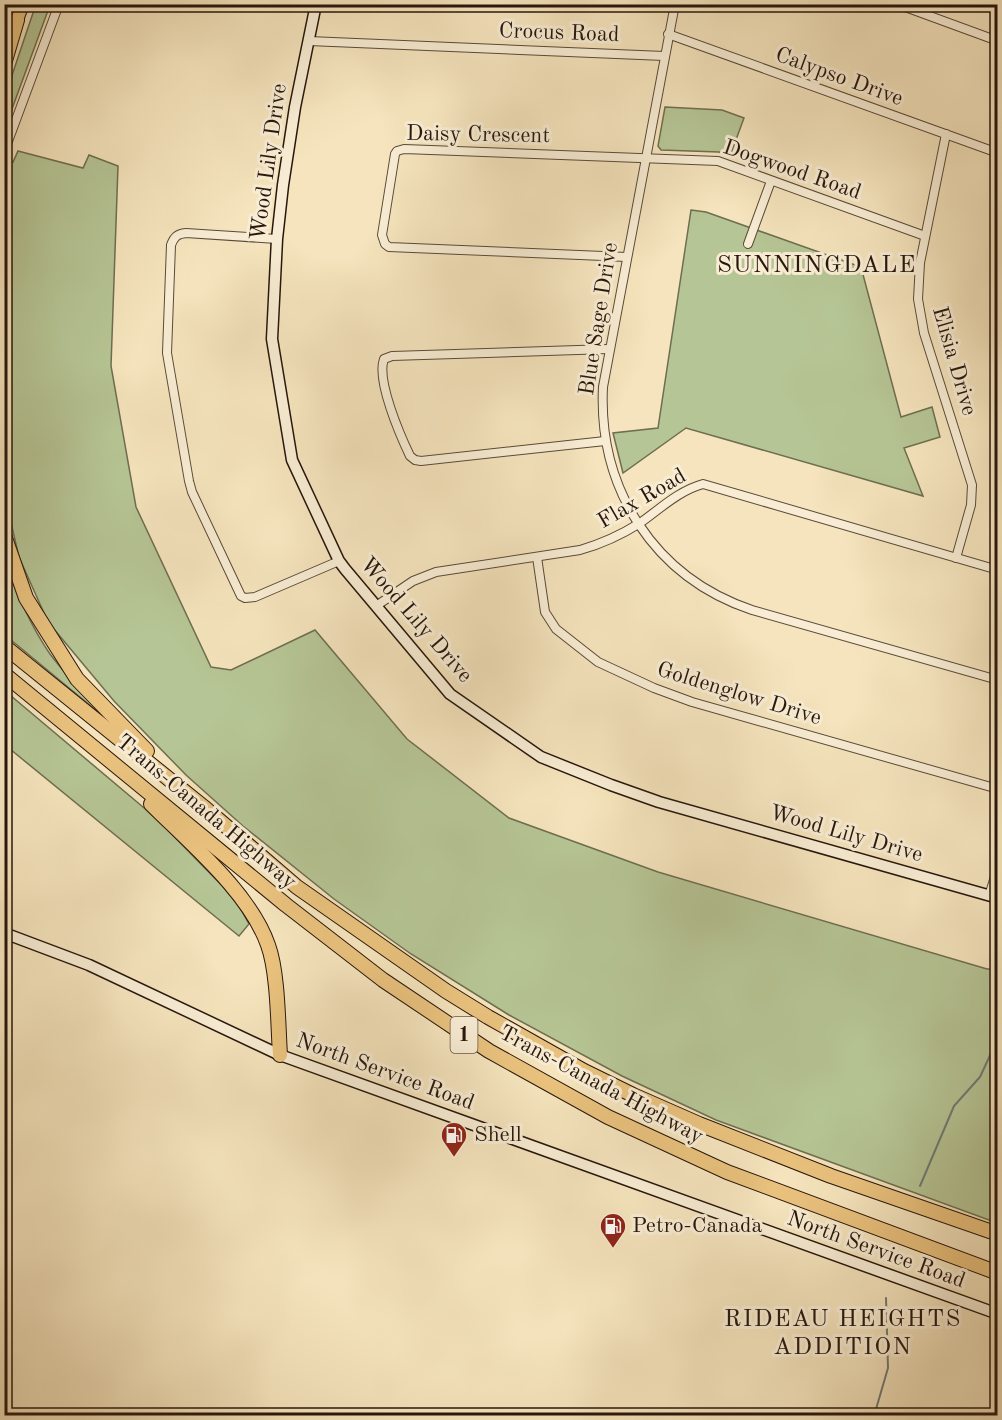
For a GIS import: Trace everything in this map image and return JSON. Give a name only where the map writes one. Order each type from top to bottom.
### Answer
[{"type":"highway","points":[[4,64],[17,21]]},
{"type":"highway","points":[[4,535],[26,598],[77,679],[118,723],[206,809]]},
{"type":"highway","name":"Trans-Canada Highway","points":[[4,646],[206,809],[297,887],[446,991],[542,1048],[633,1095],[699,1124],[831,1176],[998,1234]]},
{"type":"highway","name":"Trans-Canada Highway","points":[[4,674],[286,905],[383,980],[448,1025],[525,1072],[608,1117],[727,1172],[998,1273]]},
{"type":"highway","points":[[97,750],[210,863],[257,919],[269,946],[280,1055]]},
{"type":"main road","points":[[4,55],[23,4]]},
{"type":"street","points":[[7,144],[58,4]]},
{"type":"street","name":"Wood Lily Drive","points":[[316,4],[293,118],[277,238],[272,345],[291,453],[339,561],[450,694],[542,757],[659,802],[993,897]]},
{"type":"street","name":"Blue Sage Drive","points":[[675,4],[609,349],[602,399],[605,441],[615,477],[638,524],[660,552],[680,571],[707,591],[752,610],[998,680]]},
{"type":"street","points":[[897,4],[998,41]]},
{"type":"street","name":"Calypso Drive","points":[[668,34],[998,153]]},
{"type":"street","name":"Crocus Road","points":[[309,41],[664,56]]},
{"type":"street","name":"Elisia Drive","points":[[946,134],[925,236],[918,289],[921,322],[972,491],[971,505],[956,558]]},
{"type":"street","name":"Daisy Crescent","points":[[627,257],[389,247],[385,244],[382,235],[393,158],[397,150],[404,148],[645,158]]},
{"type":"street","name":"Dogwood Road","points":[[645,158],[713,160],[925,236]]},
{"type":"street","points":[[748,244],[771,181]]},
{"type":"street","points":[[277,238],[180,233],[171,245],[167,353],[189,481],[239,592],[245,598],[255,597],[339,561]]},
{"type":"street","points":[[605,441],[415,460],[410,456],[392,416],[382,368],[384,359],[392,356],[609,349]]},
{"type":"street","name":"Flax Road","points":[[376,606],[424,575],[448,569],[591,547],[638,524],[688,488],[703,484],[998,570]]},
{"type":"street","name":"Goldenglow Drive","points":[[537,557],[548,618],[556,629],[598,663],[692,702],[998,789]]},
{"type":"street","points":[[993,897],[998,867]]},
{"type":"street","name":"North Service Road","points":[[4,933],[89,965],[280,1055],[998,1314]]},
{"type":"green space","points":[[36,4],[50,5],[5,128],[5,96]]},
{"type":"green space","points":[[665,107],[722,110],[744,118],[730,156],[719,152],[661,150],[658,146]]},
{"type":"green space","points":[[18,151],[83,168],[89,155],[118,166],[111,366],[136,507],[211,667],[231,670],[315,630],[407,739],[509,818],[658,872],[987,969],[997,969],[997,1223],[716,1120],[622,1076],[509,1015],[411,954],[334,899],[243,826],[186,775],[114,701],[48,622],[19,557],[5,497],[4,159],[13,162]]},
{"type":"green space","points":[[691,210],[706,212],[861,267],[901,417],[932,407],[940,437],[904,448],[923,496],[686,428],[623,473],[613,433],[658,428]]},
{"type":"green space","points":[[4,556],[24,607],[50,654],[109,721],[5,635]]},
{"type":"green space","points":[[4,690],[156,818],[235,899],[249,924],[239,936],[5,745]]},
{"type":"waterway","points":[[920,1186],[954,1106],[980,1077],[998,1038]]},
{"type":"waterway","points":[[874,1416],[888,1368],[886,1298]]},
{"type":"place","name":"Shell","points":[[454,1158]]},
{"type":"place","name":"Petro-Canada","points":[[613,1249]]},
{"type":"district","name":"SUNNINGDALE","points":[[817,266]]},
{"type":"district","name":"RIDEAU HEIGHTS ADDITION","points":[[843,1334]]}]
